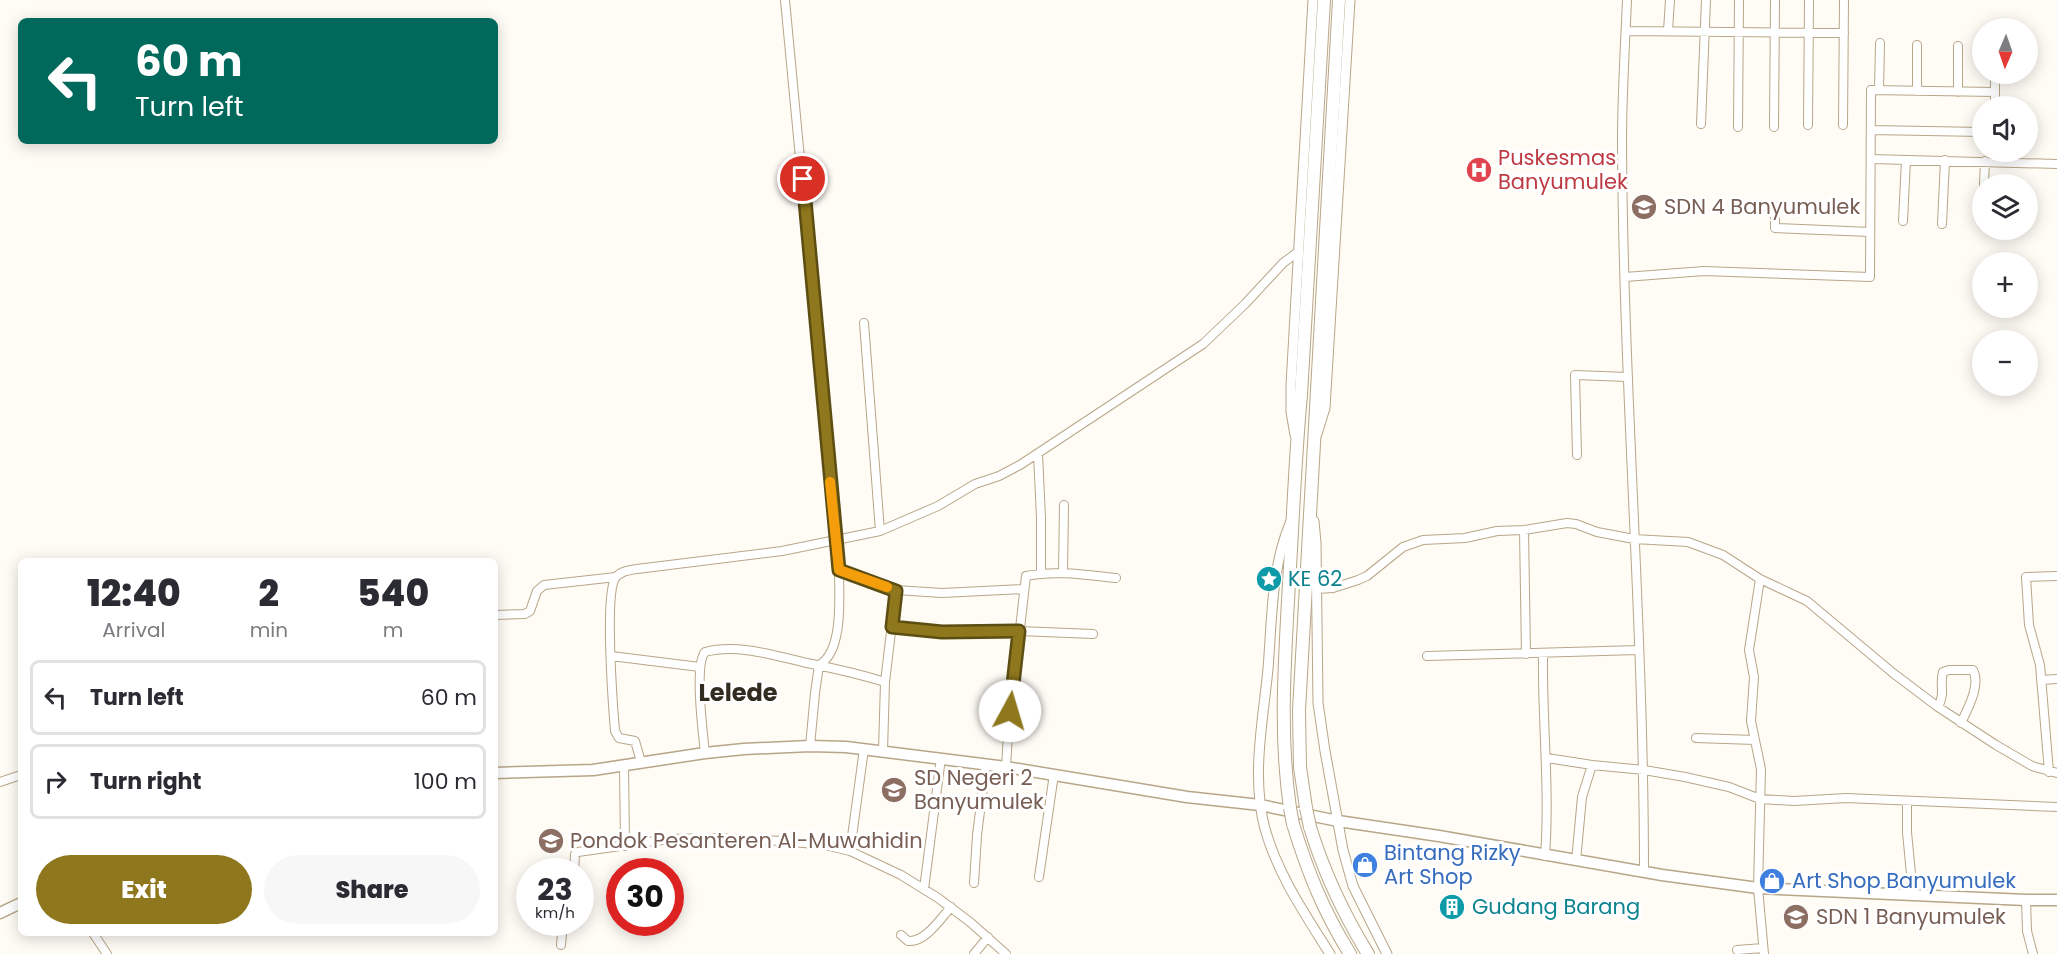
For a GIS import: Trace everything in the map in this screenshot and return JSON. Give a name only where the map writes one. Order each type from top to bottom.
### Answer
[{"type":"highway","points":[[1324,0],[1297,440],[1282,735],[1293,824],[1323,908],[1350,954]]},
{"type":"highway","points":[[1339,0],[1299,722],[1301,781],[1310,827],[1332,890],[1368,954]]},
{"type":"main road","points":[[498,773],[576,772],[705,753],[810,746],[864,749],[1006,766],[1187,797],[1260,805],[1338,821],[1439,836],[1545,856],[1758,888],[2057,900]]},
{"type":"main road","points":[[0,914],[18,905]]},
{"type":"street","points":[[785,0],[839,570],[839,615],[834,646],[827,661],[819,664]]},
{"type":"street","points":[[1297,440],[1291,412],[1291,385],[1313,0]]},
{"type":"street","points":[[1315,439],[1325,408],[1350,0]]},
{"type":"street","points":[[1627,0],[1622,138],[1628,377],[1644,770],[1644,872]]},
{"type":"street","points":[[1668,31],[1670,0]]},
{"type":"street","points":[[1701,124],[1706,0]]},
{"type":"street","points":[[1738,127],[1740,0]]},
{"type":"street","points":[[1774,127],[1775,0]]},
{"type":"street","points":[[1808,125],[1809,0]]},
{"type":"street","points":[[1843,125],[1844,0]]},
{"type":"street","points":[[1626,31],[1844,33]]},
{"type":"street","points":[[1879,90],[1880,43]]},
{"type":"street","points":[[1917,45],[1917,91]]},
{"type":"street","points":[[1958,46],[1958,92]]},
{"type":"street","points":[[1625,278],[1704,271],[1870,277],[1871,90],[1995,93],[1995,84]]},
{"type":"street","points":[[1871,130],[1972,132]]},
{"type":"street","points":[[1870,159],[1972,161]]},
{"type":"street","points":[[1903,221],[1906,160]]},
{"type":"street","points":[[1942,224],[1945,160]]},
{"type":"street","points":[[2009,162],[2057,164]]},
{"type":"street","points":[[1748,206],[1776,207],[1775,228],[1870,231]]},
{"type":"street","points":[[641,762],[635,741],[621,739],[616,735],[611,656],[612,587],[616,577],[622,572],[637,568],[782,551],[880,531],[938,506],[975,484],[1006,473],[1038,454],[1203,344],[1283,263],[1298,252]]},
{"type":"street","points":[[864,323],[880,531]]},
{"type":"street","points":[[1577,455],[1575,375],[1628,377]]},
{"type":"street","points":[[1038,454],[1041,573]]},
{"type":"street","points":[[1063,573],[1064,506]]},
{"type":"street","points":[[1311,509],[1316,543],[1318,703],[1338,821],[1353,886],[1387,954]]},
{"type":"street","points":[[1293,515],[1280,552],[1274,600],[1262,724],[1260,805],[1265,828],[1282,875],[1330,954]]},
{"type":"street","points":[[1317,589],[1333,588],[1367,576],[1403,547],[1423,540],[1465,538],[1497,531],[1524,530],[1571,523],[1597,532],[1635,539],[1676,541],[1705,548],[1723,555],[1760,579],[1807,601],[1893,673],[1961,723],[2032,766],[2053,772],[2038,654],[2028,620],[2026,577],[2057,576]]},
{"type":"street","points":[[1524,530],[1526,654]]},
{"type":"street","points":[[839,570],[896,591],[942,593],[1024,589]]},
{"type":"street","points":[[1006,766],[1026,576],[1063,573],[1116,578]]},
{"type":"street","points":[[498,615],[525,614],[530,611],[537,591],[544,585],[616,577]]},
{"type":"street","points":[[1737,950],[1763,951],[1758,888],[1761,769],[1751,722],[1754,677],[1749,644],[1760,579]]},
{"type":"street","points":[[883,751],[885,682],[896,591]]},
{"type":"street","points":[[892,627],[942,632],[1019,631],[1093,634]]},
{"type":"street","points":[[705,753],[700,667],[703,652],[739,650],[819,664],[885,682]]},
{"type":"street","points":[[1427,656],[1638,650]]},
{"type":"street","points":[[1543,654],[1543,708],[1547,758],[1545,856]]},
{"type":"street","points":[[611,656],[700,667]]},
{"type":"street","points":[[810,746],[814,693],[819,664]]},
{"type":"street","points":[[1938,707],[1943,697],[1943,672],[1973,670],[1974,690],[1961,723]]},
{"type":"street","points":[[2041,680],[2057,679]]},
{"type":"street","points":[[1696,738],[1755,740]]},
{"type":"street","points":[[850,851],[864,749]]},
{"type":"street","points":[[924,889],[941,758]]},
{"type":"street","points":[[1547,758],[1644,770],[1729,787],[1760,800],[1846,798],[2057,807]]},
{"type":"street","points":[[974,883],[977,835],[986,764]]},
{"type":"street","points":[[624,765],[625,846]]},
{"type":"street","points":[[1576,861],[1582,797],[1592,765]]},
{"type":"street","points":[[1039,877],[1054,774]]},
{"type":"street","points":[[0,782],[18,776]]},
{"type":"street","points":[[1907,802],[1913,895]]},
{"type":"street","points":[[575,858],[578,852],[669,839],[717,838],[825,845],[850,851],[878,863],[924,889],[951,907],[1006,954]]},
{"type":"street","points":[[2026,900],[2027,930],[2033,954]]},
{"type":"street","points":[[901,935],[908,940],[917,940],[951,907]]},
{"type":"street","points":[[95,936],[107,954]]},
{"type":"street","points":[[561,945],[562,936]]},
{"type":"street","points":[[974,954],[988,937]]},
{"type":"slow traffic","points":[[830,482],[839,570],[887,587]]},
{"type":"place","name":"Puskesmas Banyumulek","points":[[1479,170]]},
{"type":"place","name":"SDN 4 Banyumulek","points":[[1644,207]]},
{"type":"place","name":"KE 62","points":[[1269,579]]},
{"type":"place","name":"SD Negeri 2 Banyumulek","points":[[894,790]]},
{"type":"place","name":"Pondok Pesanteren Al-Muwahidin","points":[[551,841]]},
{"type":"place","name":"Bintang Rizky Art Shop","points":[[1365,865]]},
{"type":"place","name":"Art Shop Banyumulek","points":[[1772,881]]},
{"type":"place","name":"Gudang Barang","points":[[1452,907]]},
{"type":"place","name":"SDN 1 Banyumulek","points":[[1796,917]]},
{"type":"district","name":"Lelede","points":[[738,693]]},
{"type":"route","points":[[803,179],[839,570],[896,591],[892,627],[942,632],[1019,631],[1010,711]]}]
